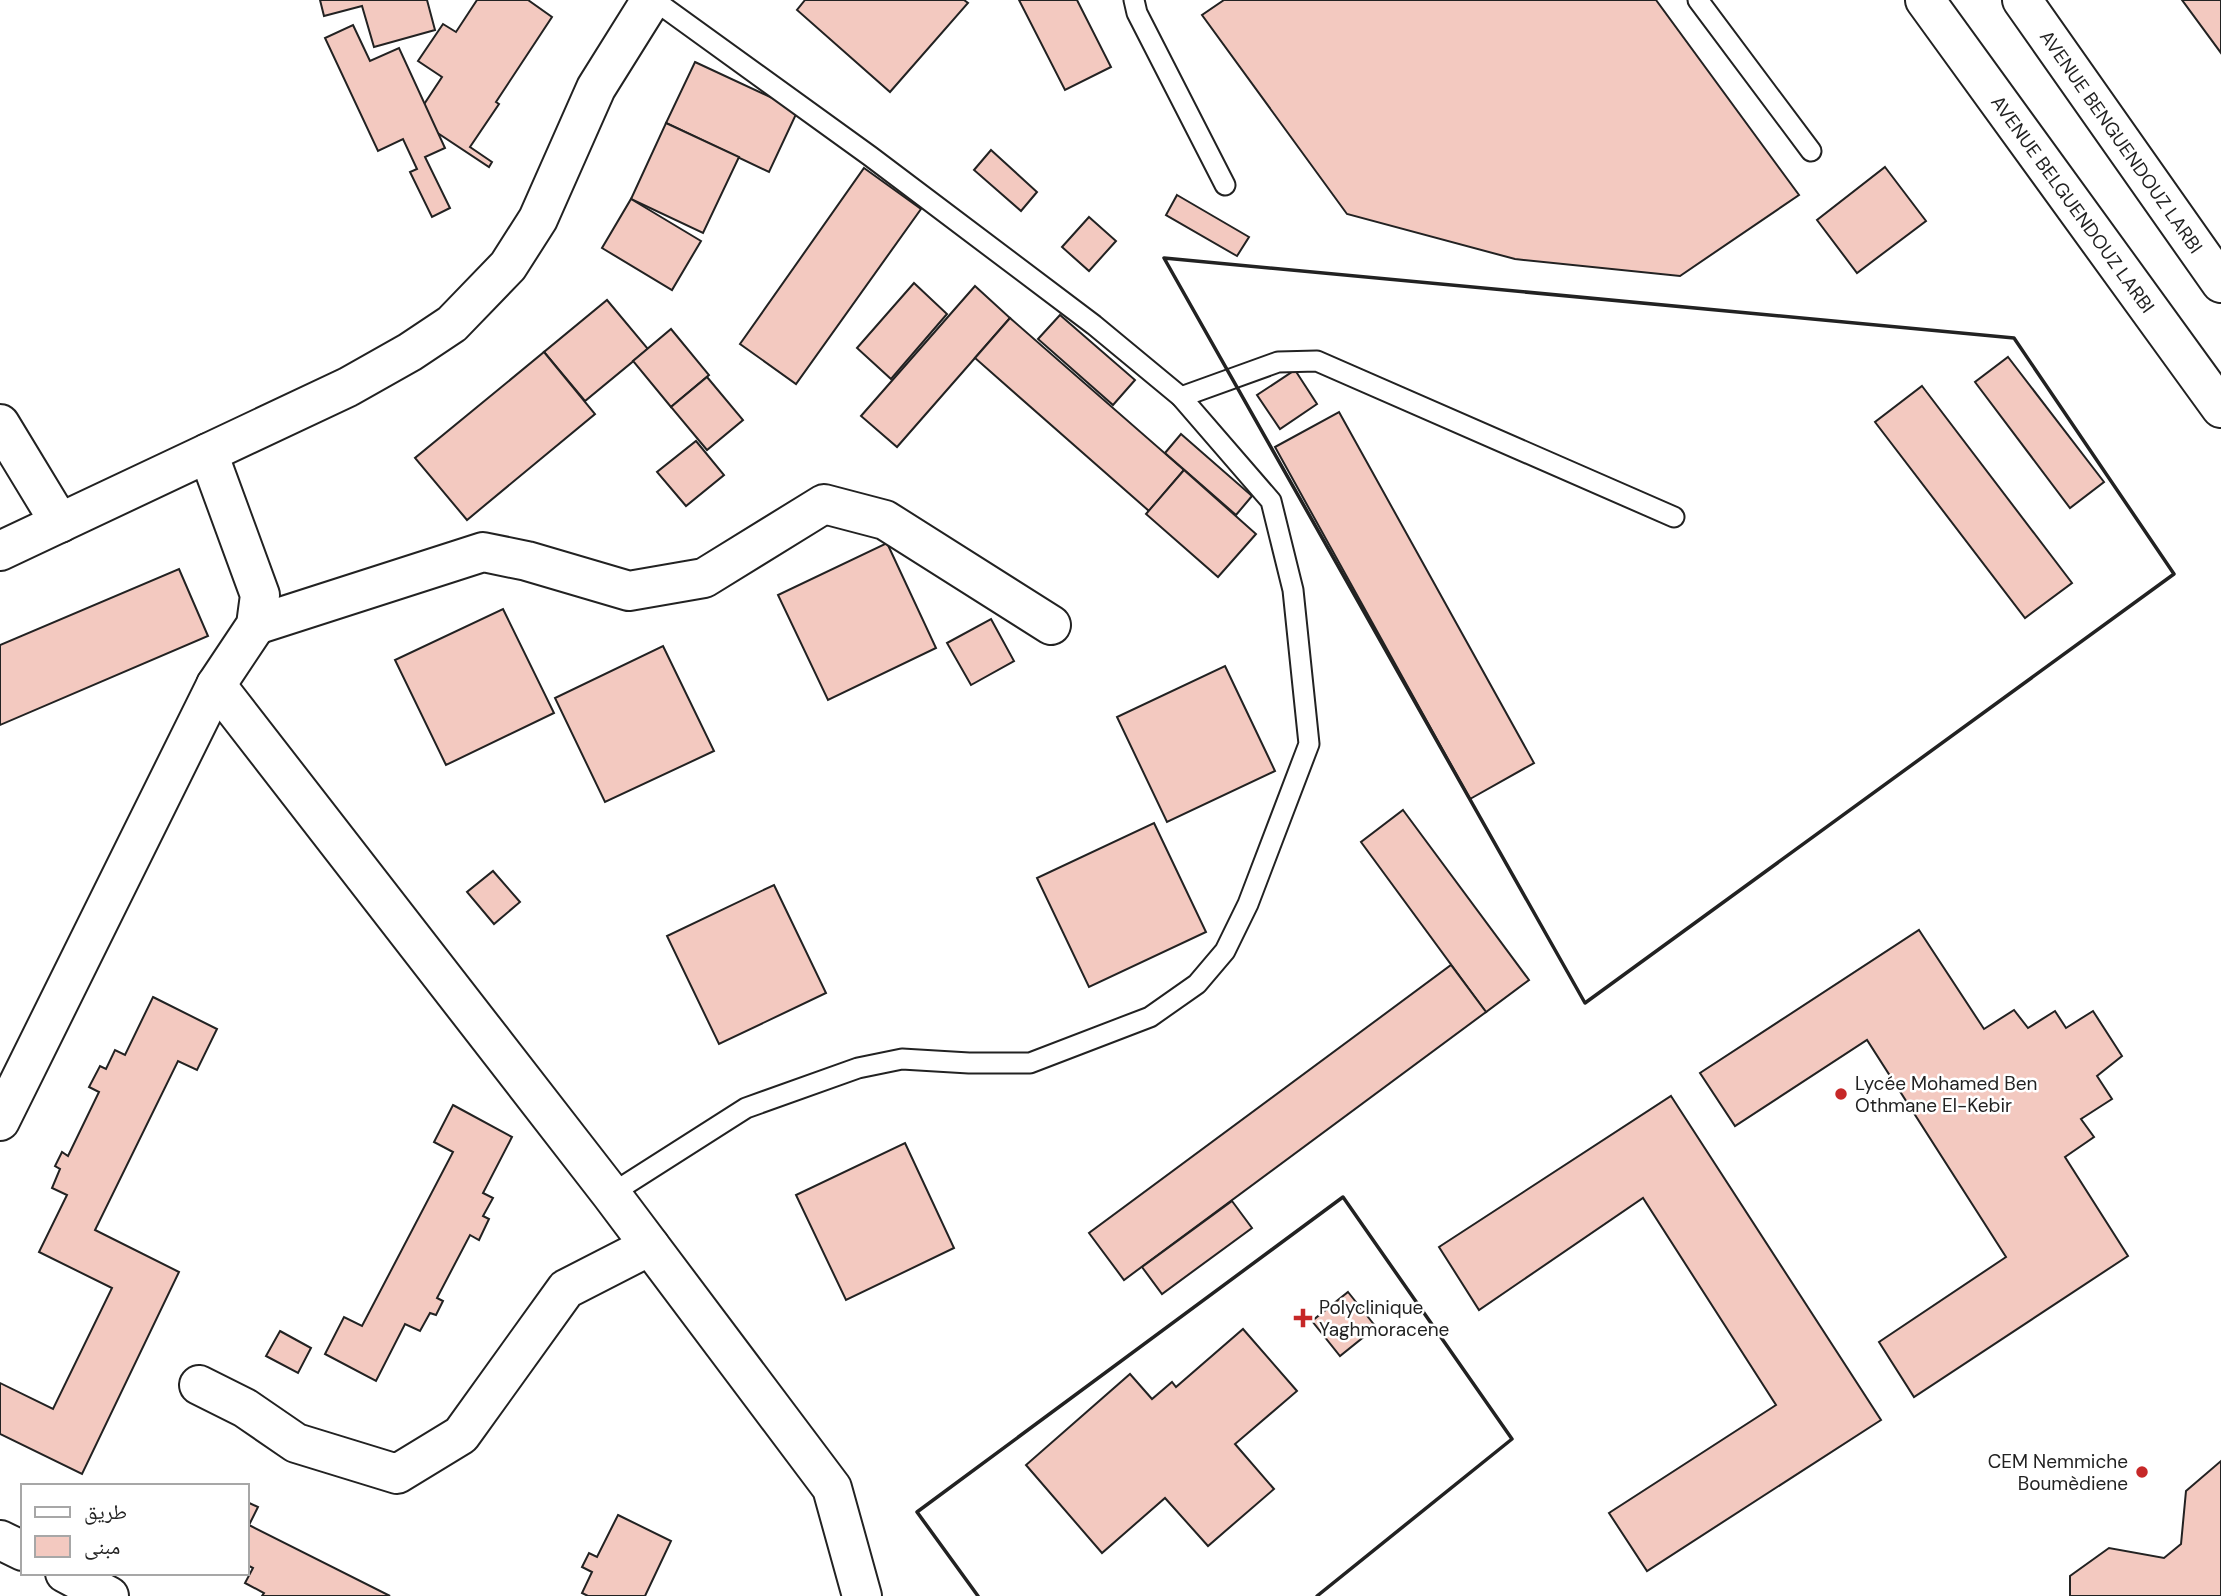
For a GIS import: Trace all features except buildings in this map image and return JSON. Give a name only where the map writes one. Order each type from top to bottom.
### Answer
[{"type":"street","points":[[0,551],[348,387],[410,352],[452,324],[508,266],[538,219],[596,88],[652,0]]},
{"type":"street","name":"AVENUE BELGUENDOUZ LARBI","points":[[1925,0],[2221,408]]},
{"type":"street","name":"AVENUE BENGUENDOUZ LARBI","points":[[2022,0],[2221,283]]},
{"type":"street","points":[[0,424],[60,523]]},
{"type":"street","points":[[0,1121],[216,685],[256,625],[260,595],[208,453]]},
{"type":"street","points":[[256,625],[483,552],[527,561],[629,590],[704,578],[824,504],[885,520],[1051,625]]},
{"type":"street","points":[[216,685],[611,1194],[832,1488],[862,1596]]},
{"type":"street","points":[[199,1385],[245,1408],[296,1443],[397,1474],[461,1436],[566,1289],[650,1246]]},
{"type":"street","points":[[0,1540],[21,1550]]},
{"type":"street","points":[[69,1575],[109,1596]]},
{"type":"lane","points":[[611,1194],[746,1108],[858,1068],[902,1059],[1030,1063],[1150,1017],[1197,984],[1225,951],[1248,904],[1308,744],[1293,590],[1271,501],[1181,397],[1094,325],[870,156],[652,0]]},
{"type":"lane","points":[[1134,0],[1137,13],[1225,185]]},
{"type":"lane","points":[[1698,0],[1811,151]]},
{"type":"lane","points":[[1181,397],[1278,362],[1317,361],[1674,517]]},
{"type":"wall","points":[[1164,258],[2014,338],[2174,574],[1585,1003],[1164,258]]},
{"type":"wall","points":[[978,1596],[917,1512],[1343,1197],[1512,1439],[1317,1596]]},
{"type":"place","name":"Lycée Mohamed Ben Othmane El-Kebir","points":[[1841,1094]]},
{"type":"place","name":"Polyclinique Yaghmoracene","points":[[1303,1318]]},
{"type":"place","name":"CEM Nemmiche Boumèdiene","points":[[2142,1472]]}]
